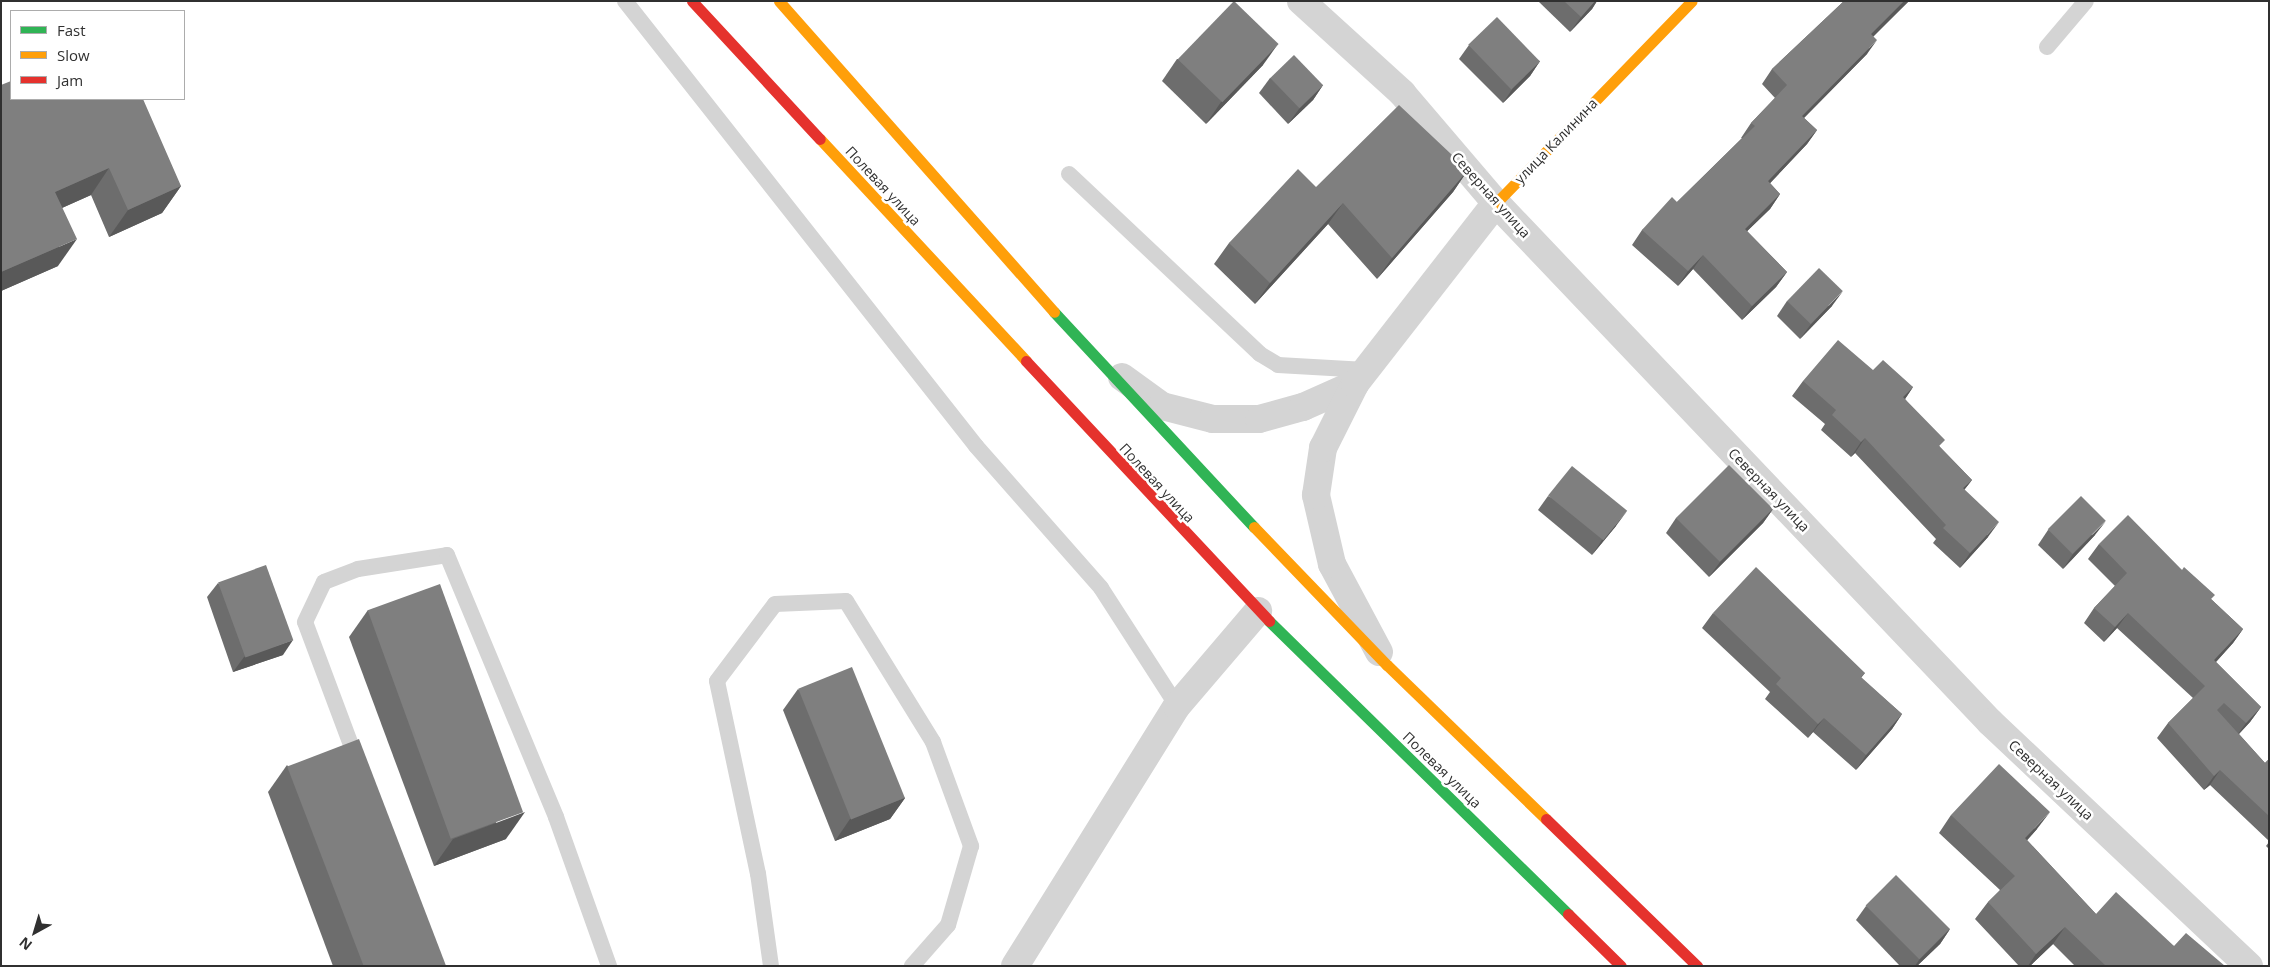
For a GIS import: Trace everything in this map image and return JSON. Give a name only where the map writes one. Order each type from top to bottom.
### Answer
[{"type":"main road","name":"Полевая улица","points":[[692,1],[1148,496],[1258,611],[1621,966]]},
{"type":"main road","points":[[780,1],[1096,359],[1387,665],[1698,966]]},
{"type":"main road","name":"улица Калинина","points":[[1496,203],[1692,1]]},
{"type":"street","name":"Северная улица","points":[[1301,1],[1402,93],[1496,203],[1990,722],[2249,966]]},
{"type":"street","name":"улица Калинина","points":[[1387,665],[1332,564],[1316,495],[1323,448],[1361,377],[1496,203]]},
{"type":"street","points":[[1096,359],[1162,406],[1213,419],[1259,419],[1303,407],[1361,377]]},
{"type":"street","points":[[1015,966],[1177,706],[1258,611]]},
{"type":"lane","points":[[625,1],[976,446],[1101,588],[1177,706]]},
{"type":"lane","points":[[2047,47],[2086,1]]},
{"type":"lane","points":[[1069,174],[1260,354],[1278,365],[1361,377]]},
{"type":"lane","points":[[364,780],[305,622],[324,582],[358,569],[447,555],[556,817],[609,966]]},
{"type":"lane","points":[[771,966],[758,874],[717,681],[775,604],[846,601],[933,742],[971,846],[948,925],[912,966]]},
{"type":"building","points":[[1234,1],[1279,44],[1222,102],[1178,59]]},
{"type":"building","points":[[1564,1],[1595,1],[1581,17]]},
{"type":"building","points":[[1844,1],[1904,1],[1871,34],[1877,40],[1802,116],[1817,130],[1768,181],[1780,194],[1745,229],[1787,272],[1752,306],[1703,255],[1688,271],[1642,230],[1672,197],[1677,202],[1755,126],[1751,123],[1787,85],[1772,69]]},
{"type":"building","points":[[1497,17],[1540,62],[1511,89],[1468,45]]},
{"type":"building","points":[[1294,55],[1323,85],[1299,108],[1270,78]]},
{"type":"building","points":[[10,81],[10,100],[143,100],[181,186],[128,210],[109,168],[55,192],[77,239],[1,272],[1,85]]},
{"type":"building","points":[[1399,105],[1468,170],[1392,258],[1343,203],[1270,283],[1229,243],[1298,169],[1316,187]]},
{"type":"building","points":[[1819,268],[1843,291],[1811,324],[1787,301]]},
{"type":"building","points":[[1838,340],[1873,370],[1883,360],[1913,387],[1903,397],[1945,440],[1939,446],[1972,480],[1963,488],[1999,522],[1970,553],[1943,528],[1946,525],[1865,438],[1861,442],[1832,415],[1836,410],[1803,381]]},
{"type":"building","points":[[1729,465],[1773,509],[1720,562],[1676,518]]},
{"type":"building","points":[[1572,466],[1627,511],[1603,540],[1548,496]]},
{"type":"building","points":[[2081,496],[2106,521],[2073,554],[2048,529]]},
{"type":"building","points":[[2128,515],[2182,570],[2184,567],[2215,595],[2211,599],[2243,629],[2214,660],[2261,707],[2246,723],[2224,703],[2217,710],[2265,763],[2269,759],[2269,816],[2220,770],[2214,776],[2168,723],[2205,686],[2128,613],[2115,627],[2094,608],[2127,573],[2099,544]]},
{"type":"building","points":[[266,565],[293,640],[245,658],[218,582]]},
{"type":"building","points":[[1756,567],[1865,673],[1861,677],[1902,714],[1866,755],[1824,718],[1818,724],[1776,684],[1781,678],[1713,613]]},
{"type":"building","points":[[440,584],[523,812],[451,839],[368,610]]},
{"type":"building","points":[[852,667],[905,798],[851,819],[798,689]]},
{"type":"building","points":[[359,739],[446,965],[364,966],[287,767]]},
{"type":"building","points":[[1999,764],[2050,812],[2025,838],[2096,914],[2116,892],[2174,946],[2186,933],[2225,966],[2106,966],[2065,927],[2036,954],[1988,902],[2015,876],[1951,815]]},
{"type":"building","points":[[1896,875],[1950,929],[1919,959],[1866,905]]},
{"type":"traffic: fast","points":[[1054,312],[1254,527]]},
{"type":"traffic: fast","points":[[1269,621],[1568,914]]},
{"type":"traffic: slow","points":[[779,1],[1054,312]]},
{"type":"traffic: slow","points":[[1496,203],[1692,1]]},
{"type":"traffic: slow","points":[[820,139],[1026,361]]},
{"type":"traffic: slow","points":[[1254,527],[1387,665],[1546,819]]},
{"type":"traffic: jam","points":[[692,1],[820,139]]},
{"type":"traffic: jam","points":[[1026,361],[1269,621]]},
{"type":"traffic: jam","points":[[1546,819],[1697,966]]},
{"type":"traffic: jam","points":[[1568,914],[1621,966]]}]
